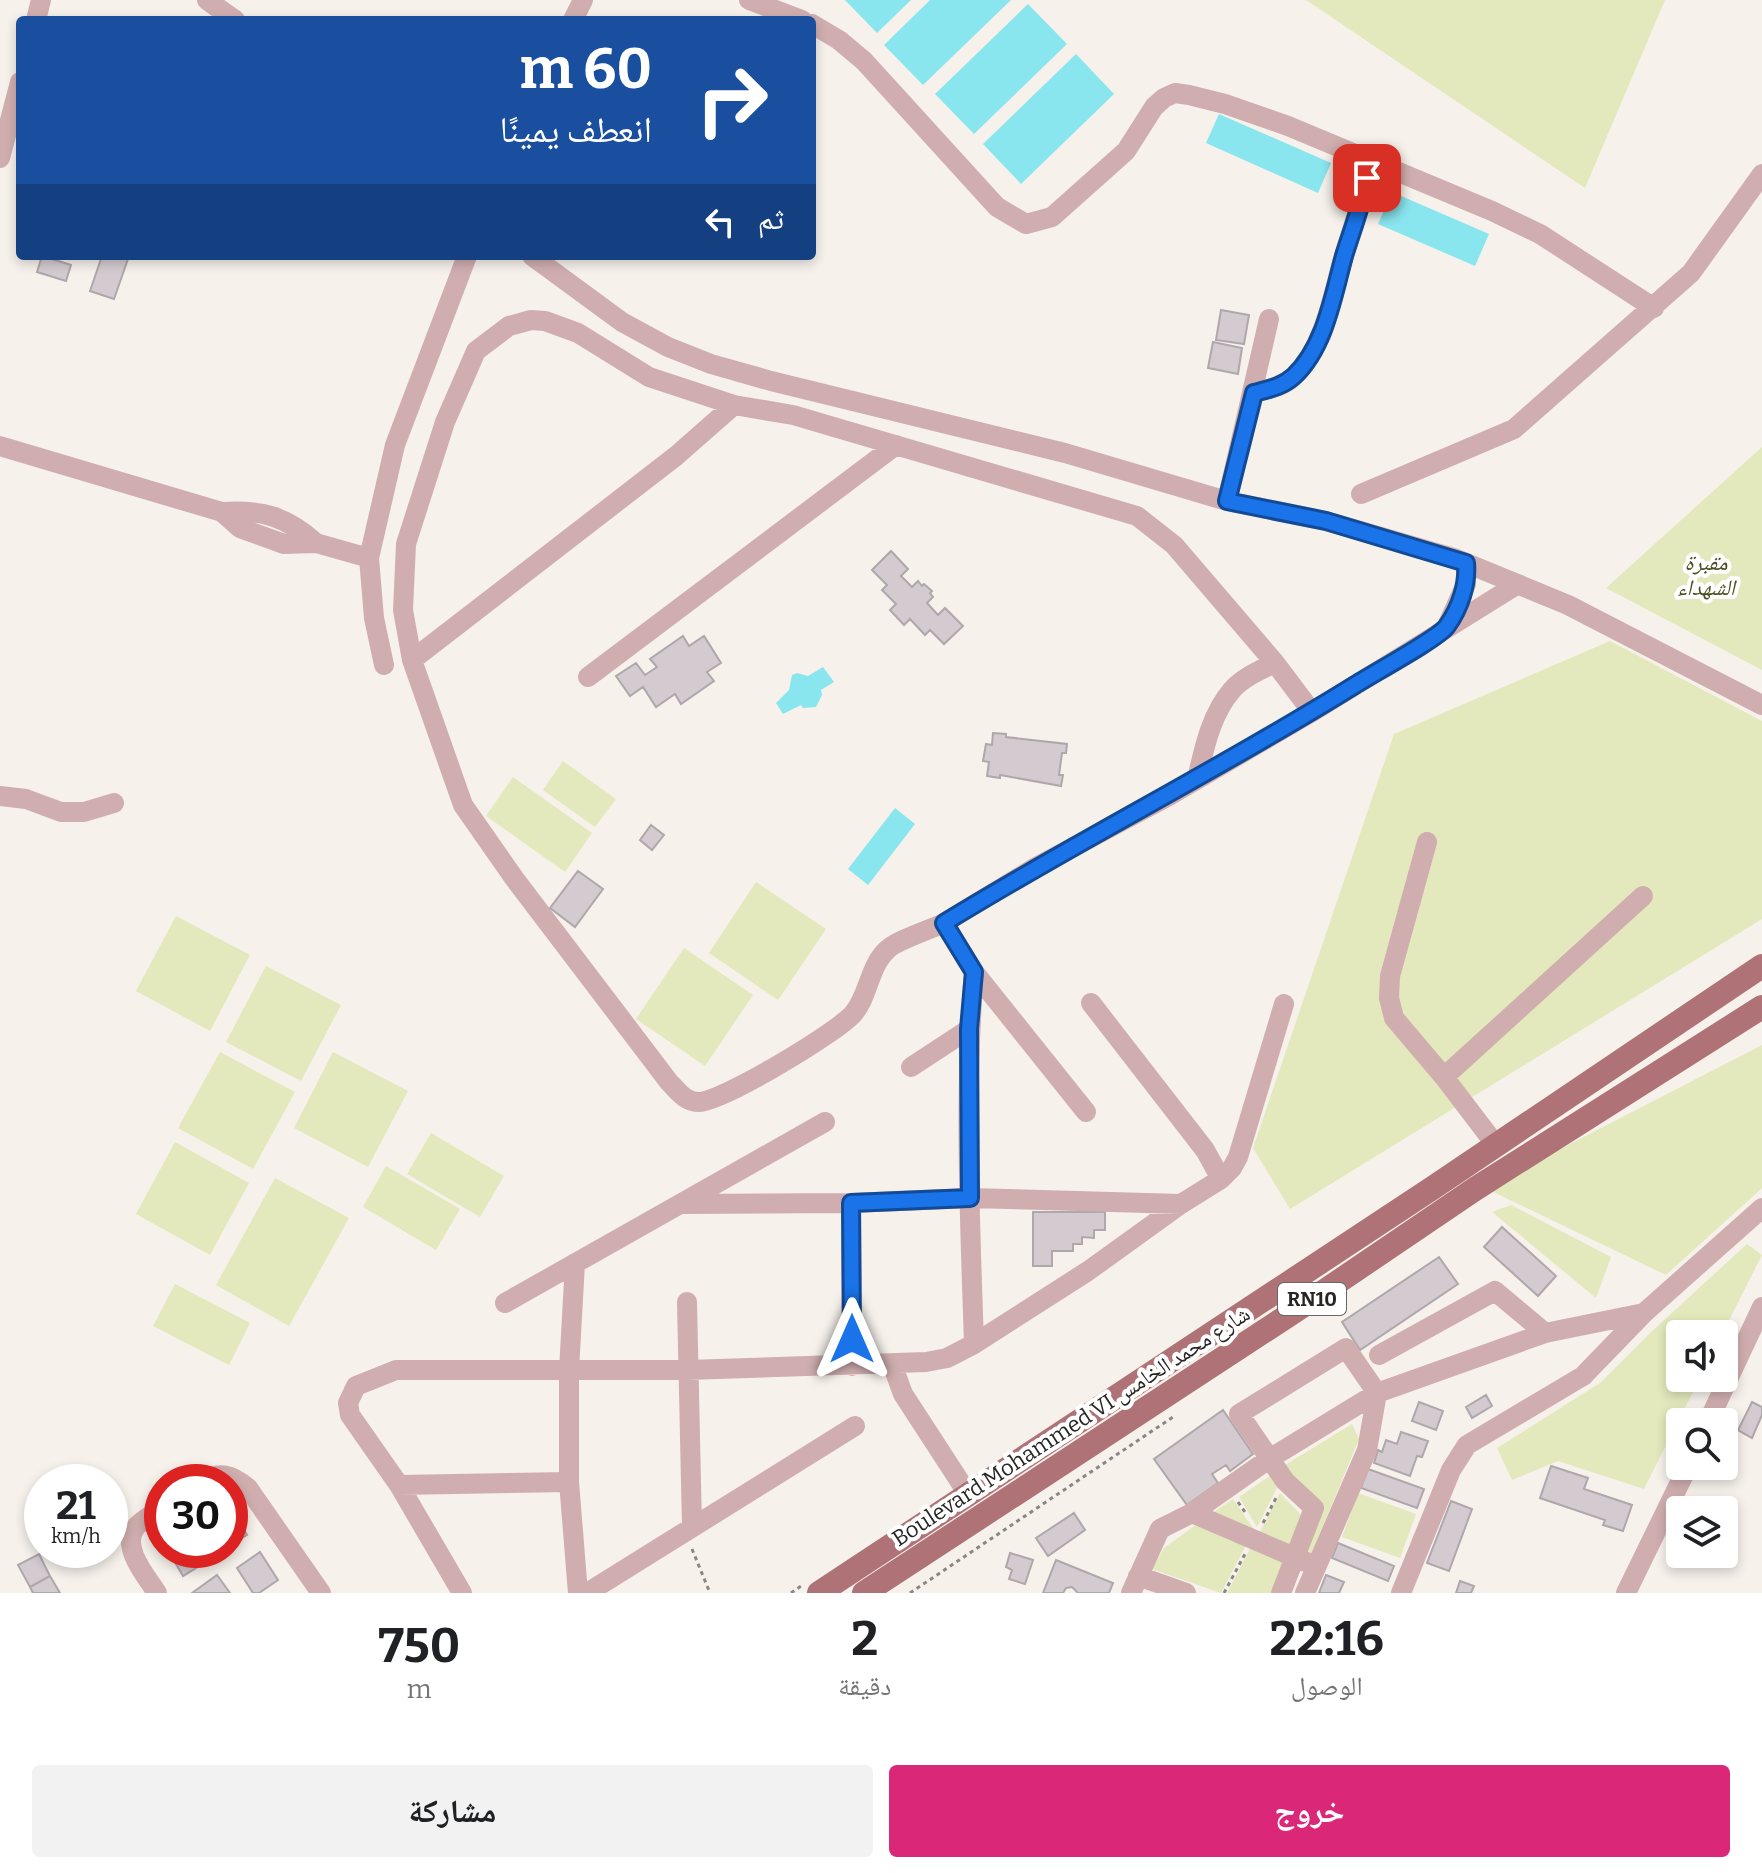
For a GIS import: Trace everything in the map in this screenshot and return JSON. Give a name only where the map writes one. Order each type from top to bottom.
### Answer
[{"type":"main road","name":"Boulevard Mohammed VI شارع محمد الخامس","points":[[819,1593],[1431,1189],[1762,966]]},
{"type":"main road","name":"Boulevard Mohammed VI شارع محمد الخامس","points":[[864,1593],[1311,1301],[1475,1189],[1762,1007]]},
{"type":"street","points":[[207,0],[229,16]]},
{"type":"street","points":[[749,0],[791,16]]},
{"type":"street","points":[[816,26],[839,40],[864,61],[997,207],[1026,224],[1052,217],[1126,151],[1154,107],[1175,93],[1225,104],[1288,126],[1422,181],[1540,234],[1654,308]]},
{"type":"street","points":[[0,158],[16,97]]},
{"type":"street","points":[[1254,393],[1283,385],[1306,362],[1318,340],[1332,302],[1371,162]]},
{"type":"street","points":[[1361,494],[1514,429],[1691,273],[1762,174]]},
{"type":"street","points":[[384,665],[374,618],[369,558],[395,445],[465,260]]},
{"type":"street","points":[[537,260],[622,322],[668,347],[711,364],[1065,453],[1227,501],[1326,521],[1466,563],[1568,605],[1762,705]]},
{"type":"street","points":[[1227,501],[1269,319]]},
{"type":"street","points":[[1312,712],[1275,663],[1174,545],[1137,516],[793,415],[734,405],[649,377],[578,333],[545,321],[531,320],[509,326],[476,351],[445,422],[406,544],[403,610],[412,660],[463,805],[514,878],[682,1097],[696,1102],[710,1101],[740,1087],[835,1029],[855,1013],[889,947],[944,923],[1036,867],[1197,779],[1312,712],[1518,584]]},
{"type":"street","points":[[412,660],[676,456],[734,405]]},
{"type":"street","points":[[588,677],[896,445]]},
{"type":"street","points":[[0,446],[222,512],[240,528],[284,544],[316,543],[369,558]]},
{"type":"street","points":[[1446,628],[1466,584],[1466,563]]},
{"type":"street","points":[[1197,779],[1211,729],[1232,690],[1243,680],[1275,663]]},
{"type":"street","points":[[0,796],[26,799],[61,812],[84,812],[114,803]]},
{"type":"street","points":[[1427,842],[1390,976],[1389,998],[1394,1018],[1495,1144]]},
{"type":"street","points":[[1444,1077],[1643,896]]},
{"type":"street","points":[[944,923],[974,972],[1086,1112]]},
{"type":"street","points":[[974,972],[969,1029],[974,1344]]},
{"type":"street","points":[[1091,1003],[1205,1150],[1221,1179]]},
{"type":"street","points":[[462,1593],[399,1485],[350,1415],[348,1403],[356,1386],[396,1370],[687,1370],[852,1366],[947,1358],[1088,1271],[1221,1179],[1238,1157],[1284,1004]]},
{"type":"street","points":[[911,1067],[969,1029]]},
{"type":"street","points":[[505,1303],[825,1122]]},
{"type":"street","points":[[683,1204],[851,1203],[970,1198],[1181,1204]]},
{"type":"street","points":[[851,1203],[852,1366]]},
{"type":"street","points":[[1401,1593],[1451,1470],[1467,1445],[1583,1376],[1644,1313],[1757,1220]]},
{"type":"street","points":[[575,1263],[569,1370],[569,1482],[578,1593]]},
{"type":"street","points":[[1379,1355],[1495,1291],[1545,1333]]},
{"type":"street","points":[[687,1302],[692,1527]]},
{"type":"street","points":[[1715,1408],[1762,1307]]},
{"type":"street","points":[[1186,1593],[1134,1584],[1160,1529],[1192,1513],[1269,1459],[1377,1393],[1545,1333],[1644,1313]]},
{"type":"street","points":[[1281,1593],[1314,1508],[1285,1481],[1239,1414],[1346,1348],[1377,1393],[1367,1450],[1305,1593]]},
{"type":"street","points":[[892,1364],[903,1394],[968,1494]]},
{"type":"street","points":[[587,1593],[855,1426]]},
{"type":"street","points":[[1626,1593],[1681,1480]]},
{"type":"street","points":[[399,1485],[569,1482]]},
{"type":"street","points":[[248,1488],[321,1593]]},
{"type":"street","points":[[1192,1513],[1255,1536],[1317,1566]]},
{"type":"street","points":[[144,1520],[132,1533],[132,1544],[138,1565],[157,1593]]},
{"type":"path","points":[[1224,1593],[1285,1481]]},
{"type":"path","points":[[1230,1488],[1255,1536]]},
{"type":"path","points":[[692,1527],[692,1552],[710,1593]]},
{"type":"green space","points":[[1306,0],[1665,0],[1585,188]]},
{"type":"green space","name":"مقبرة الشهداء","points":[[1762,447],[1762,670],[1606,588]]},
{"type":"green space","points":[[1610,641],[1762,721],[1762,919],[1290,1209],[1253,1148],[1394,734]]},
{"type":"green space","points":[[563,761],[616,799],[595,827],[543,790]]},
{"type":"green space","points":[[513,777],[592,833],[565,872],[486,816]]},
{"type":"green space","points":[[756,882],[826,929],[778,1000],[709,953]]},
{"type":"green space","points":[[176,916],[250,955],[210,1031],[136,991]]},
{"type":"green space","points":[[684,948],[753,995],[705,1066],[636,1019]]},
{"type":"green space","points":[[266,966],[341,1005],[301,1081],[226,1042]]},
{"type":"green space","points":[[1762,1045],[1762,1188],[1666,1275],[1485,1188]]},
{"type":"green space","points":[[220,1052],[295,1092],[253,1169],[178,1128]]},
{"type":"green space","points":[[333,1052],[408,1091],[368,1167],[294,1128]]},
{"type":"green space","points":[[431,1133],[504,1176],[480,1217],[407,1174]]},
{"type":"green space","points":[[175,1142],[249,1183],[210,1255],[136,1214]]},
{"type":"green space","points":[[386,1166],[460,1209],[436,1250],[363,1207]]},
{"type":"green space","points":[[275,1178],[349,1218],[289,1326],[216,1285]]},
{"type":"green space","points":[[1511,1205],[1611,1257],[1596,1298],[1492,1212]]},
{"type":"green space","points":[[1747,1244],[1762,1255],[1729,1320],[1666,1320],[1666,1392],[1693,1392],[1685,1408],[1666,1408],[1666,1445],[1644,1489],[1558,1461],[1512,1480],[1497,1448],[1600,1383],[1650,1333]]},
{"type":"green space","points":[[175,1284],[250,1323],[229,1365],[153,1326]]},
{"type":"green space","points":[[1352,1424],[1359,1439],[1311,1555],[1301,1552],[1320,1506],[1280,1468]]},
{"type":"green space","points":[[1271,1475],[1277,1488],[1257,1527],[1239,1497]]},
{"type":"green space","points":[[1280,1493],[1305,1519],[1292,1548],[1259,1534]]},
{"type":"green space","points":[[1358,1493],[1416,1514],[1400,1558],[1342,1537]]},
{"type":"green space","points":[[1233,1499],[1255,1531],[1211,1514]]},
{"type":"green space","points":[[1197,1524],[1246,1545],[1221,1593],[1152,1569],[1164,1548]]},
{"type":"green space","points":[[1251,1547],[1288,1561],[1275,1593],[1227,1593]]},
{"type":"water","points":[[845,0],[911,0],[877,33]]},
{"type":"water","points":[[930,0],[1011,0],[923,85],[884,45]]},
{"type":"water","points":[[1028,4],[1067,44],[974,134],[935,94]]},
{"type":"water","points":[[1076,54],[1114,94],[1021,184],[983,144]]},
{"type":"water","points":[[1219,114],[1331,163],[1318,193],[1206,143]]},
{"type":"water","points":[[1392,192],[1489,234],[1475,266],[1378,224]]},
{"type":"water","points":[[823,667],[834,682],[821,690],[816,707],[803,708],[801,705],[783,714],[776,703],[789,690],[792,675],[808,676]]},
{"type":"water","points":[[895,808],[915,824],[868,885],[848,869]]},
{"type":"building","points":[[41,260],[71,265],[66,281],[37,272]]},
{"type":"building","points":[[101,260],[128,260],[114,299],[90,291]]},
{"type":"building","points":[[1221,310],[1249,315],[1244,344],[1216,340]]},
{"type":"building","points":[[1213,342],[1242,348],[1238,374],[1208,368]]},
{"type":"building","points":[[891,551],[908,569],[901,576],[912,587],[918,581],[932,591],[933,597],[927,603],[938,615],[945,608],[963,626],[944,644],[930,630],[925,635],[910,619],[904,625],[890,610],[896,604],[882,590],[887,585],[872,570]]},
{"type":"building","points":[[683,636],[689,646],[704,636],[721,663],[707,672],[714,681],[681,704],[675,694],[656,707],[643,687],[630,696],[616,676],[636,663],[645,675],[657,667],[650,659]]},
{"type":"building","points":[[993,733],[1067,744],[1066,753],[1062,753],[1061,786],[1000,775],[1000,778],[987,776],[989,762],[983,761],[986,744],[992,745]]},
{"type":"building","points":[[651,825],[664,835],[652,850],[640,840]]},
{"type":"building","points":[[578,871],[603,889],[575,927],[550,908]]},
{"type":"building","points":[[1033,1212],[1105,1212],[1105,1230],[1094,1230],[1094,1238],[1082,1237],[1082,1244],[1073,1244],[1073,1251],[1052,1251],[1052,1266],[1033,1266]]},
{"type":"building","points":[[1502,1227],[1556,1276],[1538,1296],[1484,1247]]},
{"type":"building","points":[[1439,1257],[1458,1284],[1360,1350],[1342,1322]]},
{"type":"building","points":[[1486,1395],[1492,1406],[1472,1418],[1466,1407]]},
{"type":"building","points":[[1419,1402],[1443,1411],[1436,1430],[1412,1421]]},
{"type":"building","points":[[1752,1402],[1762,1407],[1762,1415],[1752,1438],[1738,1430]]},
{"type":"building","points":[[1223,1410],[1253,1454],[1230,1471],[1226,1465],[1212,1474],[1218,1483],[1187,1505],[1154,1459]]},
{"type":"building","points":[[1401,1432],[1428,1441],[1422,1457],[1417,1456],[1410,1476],[1374,1463],[1378,1450],[1382,1452],[1386,1440],[1397,1444]]},
{"type":"building","points":[[1551,1466],[1588,1478],[1584,1489],[1632,1505],[1623,1531],[1603,1525],[1605,1520],[1540,1498]]},
{"type":"building","points":[[1368,1469],[1424,1489],[1417,1508],[1361,1488]]},
{"type":"building","points":[[1451,1501],[1472,1509],[1449,1571],[1427,1563]]},
{"type":"building","points":[[1074,1513],[1085,1530],[1048,1556],[1036,1538]]},
{"type":"building","points":[[1338,1543],[1394,1566],[1388,1581],[1332,1558]]},
{"type":"building","points":[[260,1552],[278,1580],[259,1593],[253,1593],[237,1568],[248,1568],[248,1560]]},
{"type":"building","points":[[1010,1553],[1033,1560],[1025,1584],[1009,1579],[1012,1570],[1006,1567]]},
{"type":"building","points":[[1056,1560],[1113,1583],[1109,1593],[1078,1593],[1072,1587],[1066,1588],[1063,1593],[1043,1593]]},
{"type":"building","points":[[24,1562],[24,1568],[46,1568],[50,1576],[30,1587],[18,1565]]},
{"type":"building","points":[[178,1568],[196,1568],[183,1576]]},
{"type":"building","points":[[217,1575],[230,1593],[192,1593]]},
{"type":"building","points":[[1326,1575],[1344,1582],[1339,1593],[1319,1593]]},
{"type":"building","points":[[50,1576],[60,1593],[33,1593],[30,1587]]},
{"type":"building","points":[[1460,1581],[1474,1586],[1471,1593],[1456,1593]]},
{"type":"route","points":[[852,1339],[851,1203],[970,1198],[969,1029],[974,972],[944,923],[1036,867],[1169,796],[1366,679],[1446,628],[1461,597],[1466,584],[1466,563],[1454,558],[1326,521],[1227,501],[1254,393],[1283,385],[1306,362],[1318,340],[1367,178]]}]
